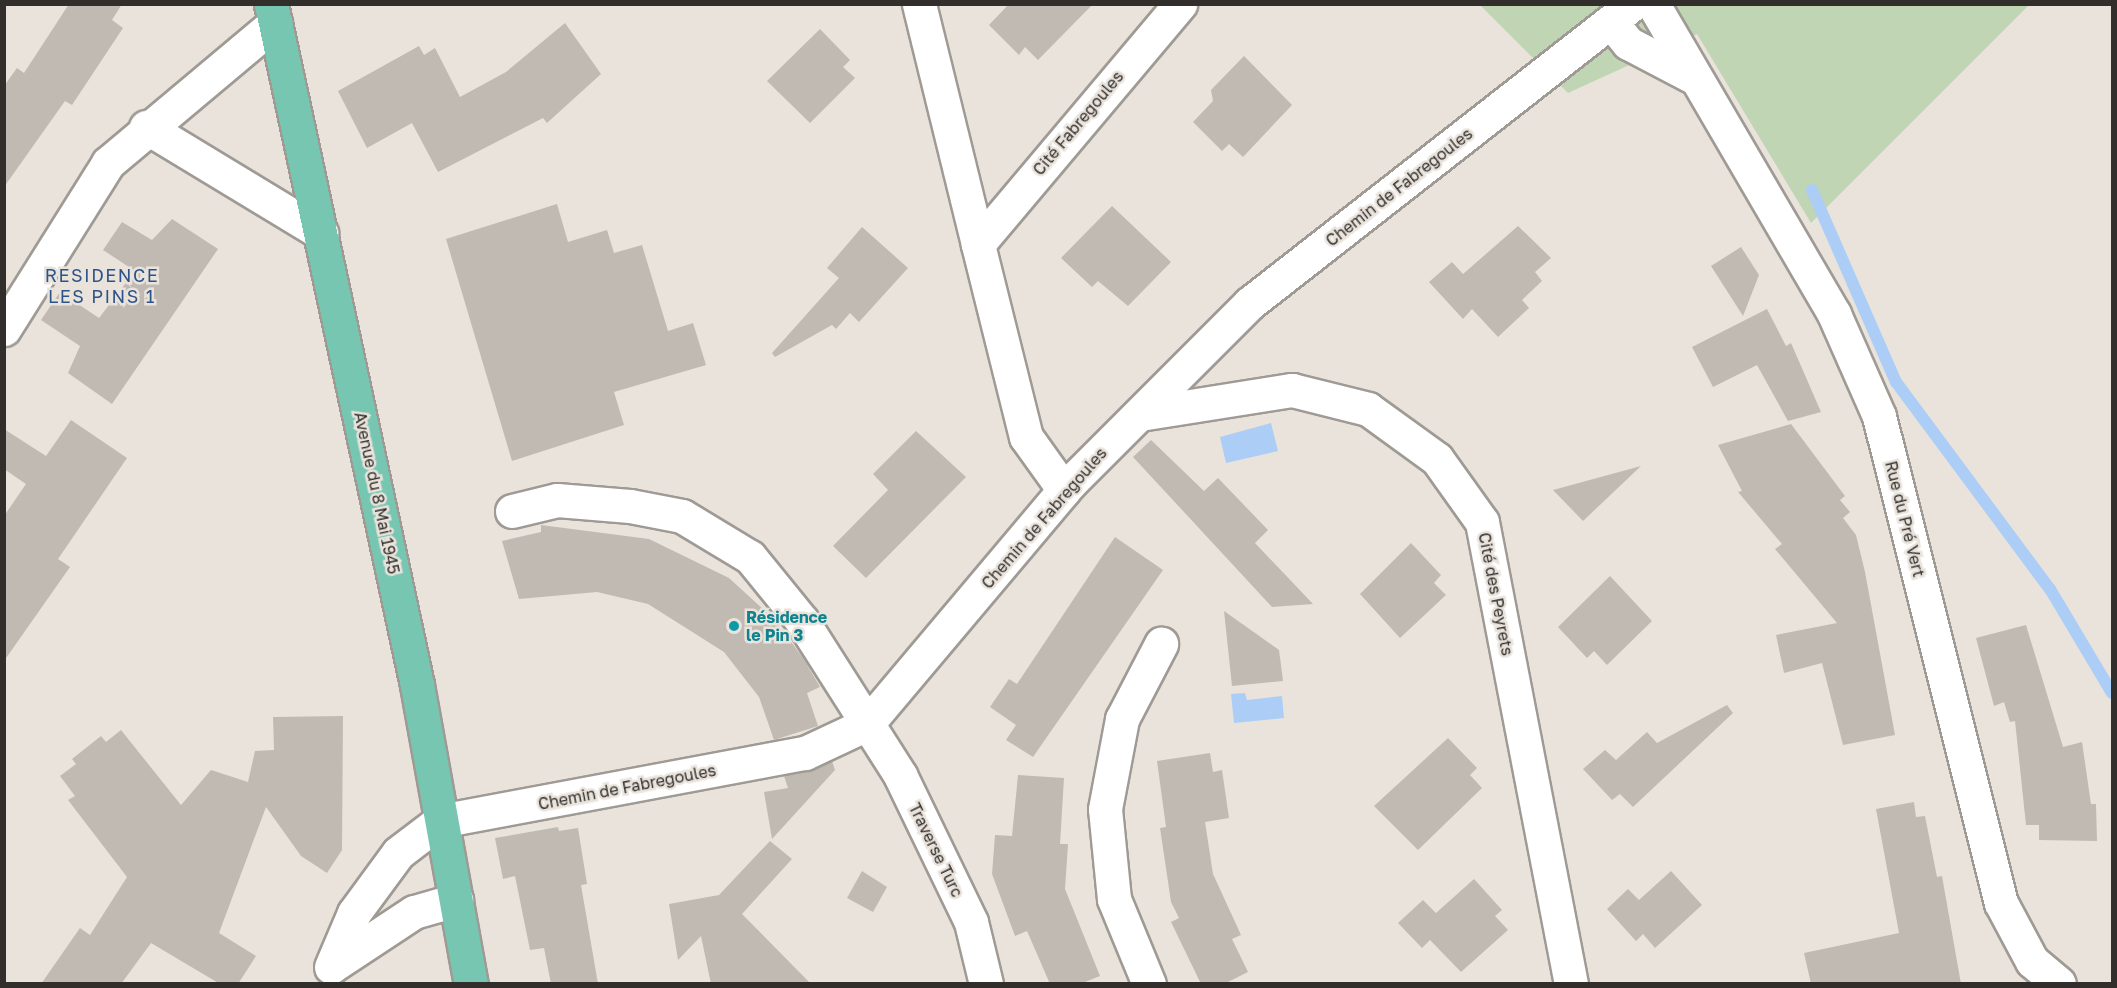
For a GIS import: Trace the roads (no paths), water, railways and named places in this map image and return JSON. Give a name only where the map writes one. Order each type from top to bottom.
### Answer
[{"type":"main road","name":"Avenue du 8 Mai 1945","points":[[273,14],[417,685],[471,984]]},
{"type":"street","points":[[919,4],[1026,437],[1064,490]]},
{"type":"street","name":"Cité Fabregoules","points":[[978,244],[1180,4]]},
{"type":"street","name":"Rue du Pré Vert","points":[[1653,4],[1691,76],[1834,314],[1879,416],[2001,903],[2032,962],[2059,984]]},
{"type":"street","points":[[1622,13],[1628,43],[1691,76]]},
{"type":"street","name":"Chemin de Fabregoules","points":[[441,821],[805,753],[867,724],[1064,490],[1250,303],[1622,13]]},
{"type":"street","points":[[4,329],[74,211],[108,162],[273,14]]},
{"type":"street","points":[[146,127],[321,233]]},
{"type":"street","name":"Cité des Peyrets","points":[[1140,414],[1292,390],[1368,409],[1437,459],[1482,522],[1571,984]]},
{"type":"street","name":"Traverse Turc","points":[[512,511],[557,500],[630,506],[682,516],[740,552],[802,621],[900,775],[971,922],[987,984]]},
{"type":"street","points":[[1149,984],[1114,899],[1105,809],[1122,719],[1161,644]]},
{"type":"street","points":[[324,975],[354,913],[398,853],[441,821]]},
{"type":"street","points":[[324,975],[414,912],[456,900]]},
{"type":"water","points":[[1271,423],[1278,451],[1226,463],[1220,437]]},
{"type":"water","points":[[1245,693],[1247,700],[1282,696],[1284,718],[1234,723],[1231,694]]},
{"type":"waterway","points":[[1812,190],[1896,382],[2050,589],[2112,693]]},
{"type":"place","name":"Résidence le Pin 3","points":[[734,626]]},
{"type":"district","name":"RESIDENCE LES PINS 1","points":[[102,286]]}]
